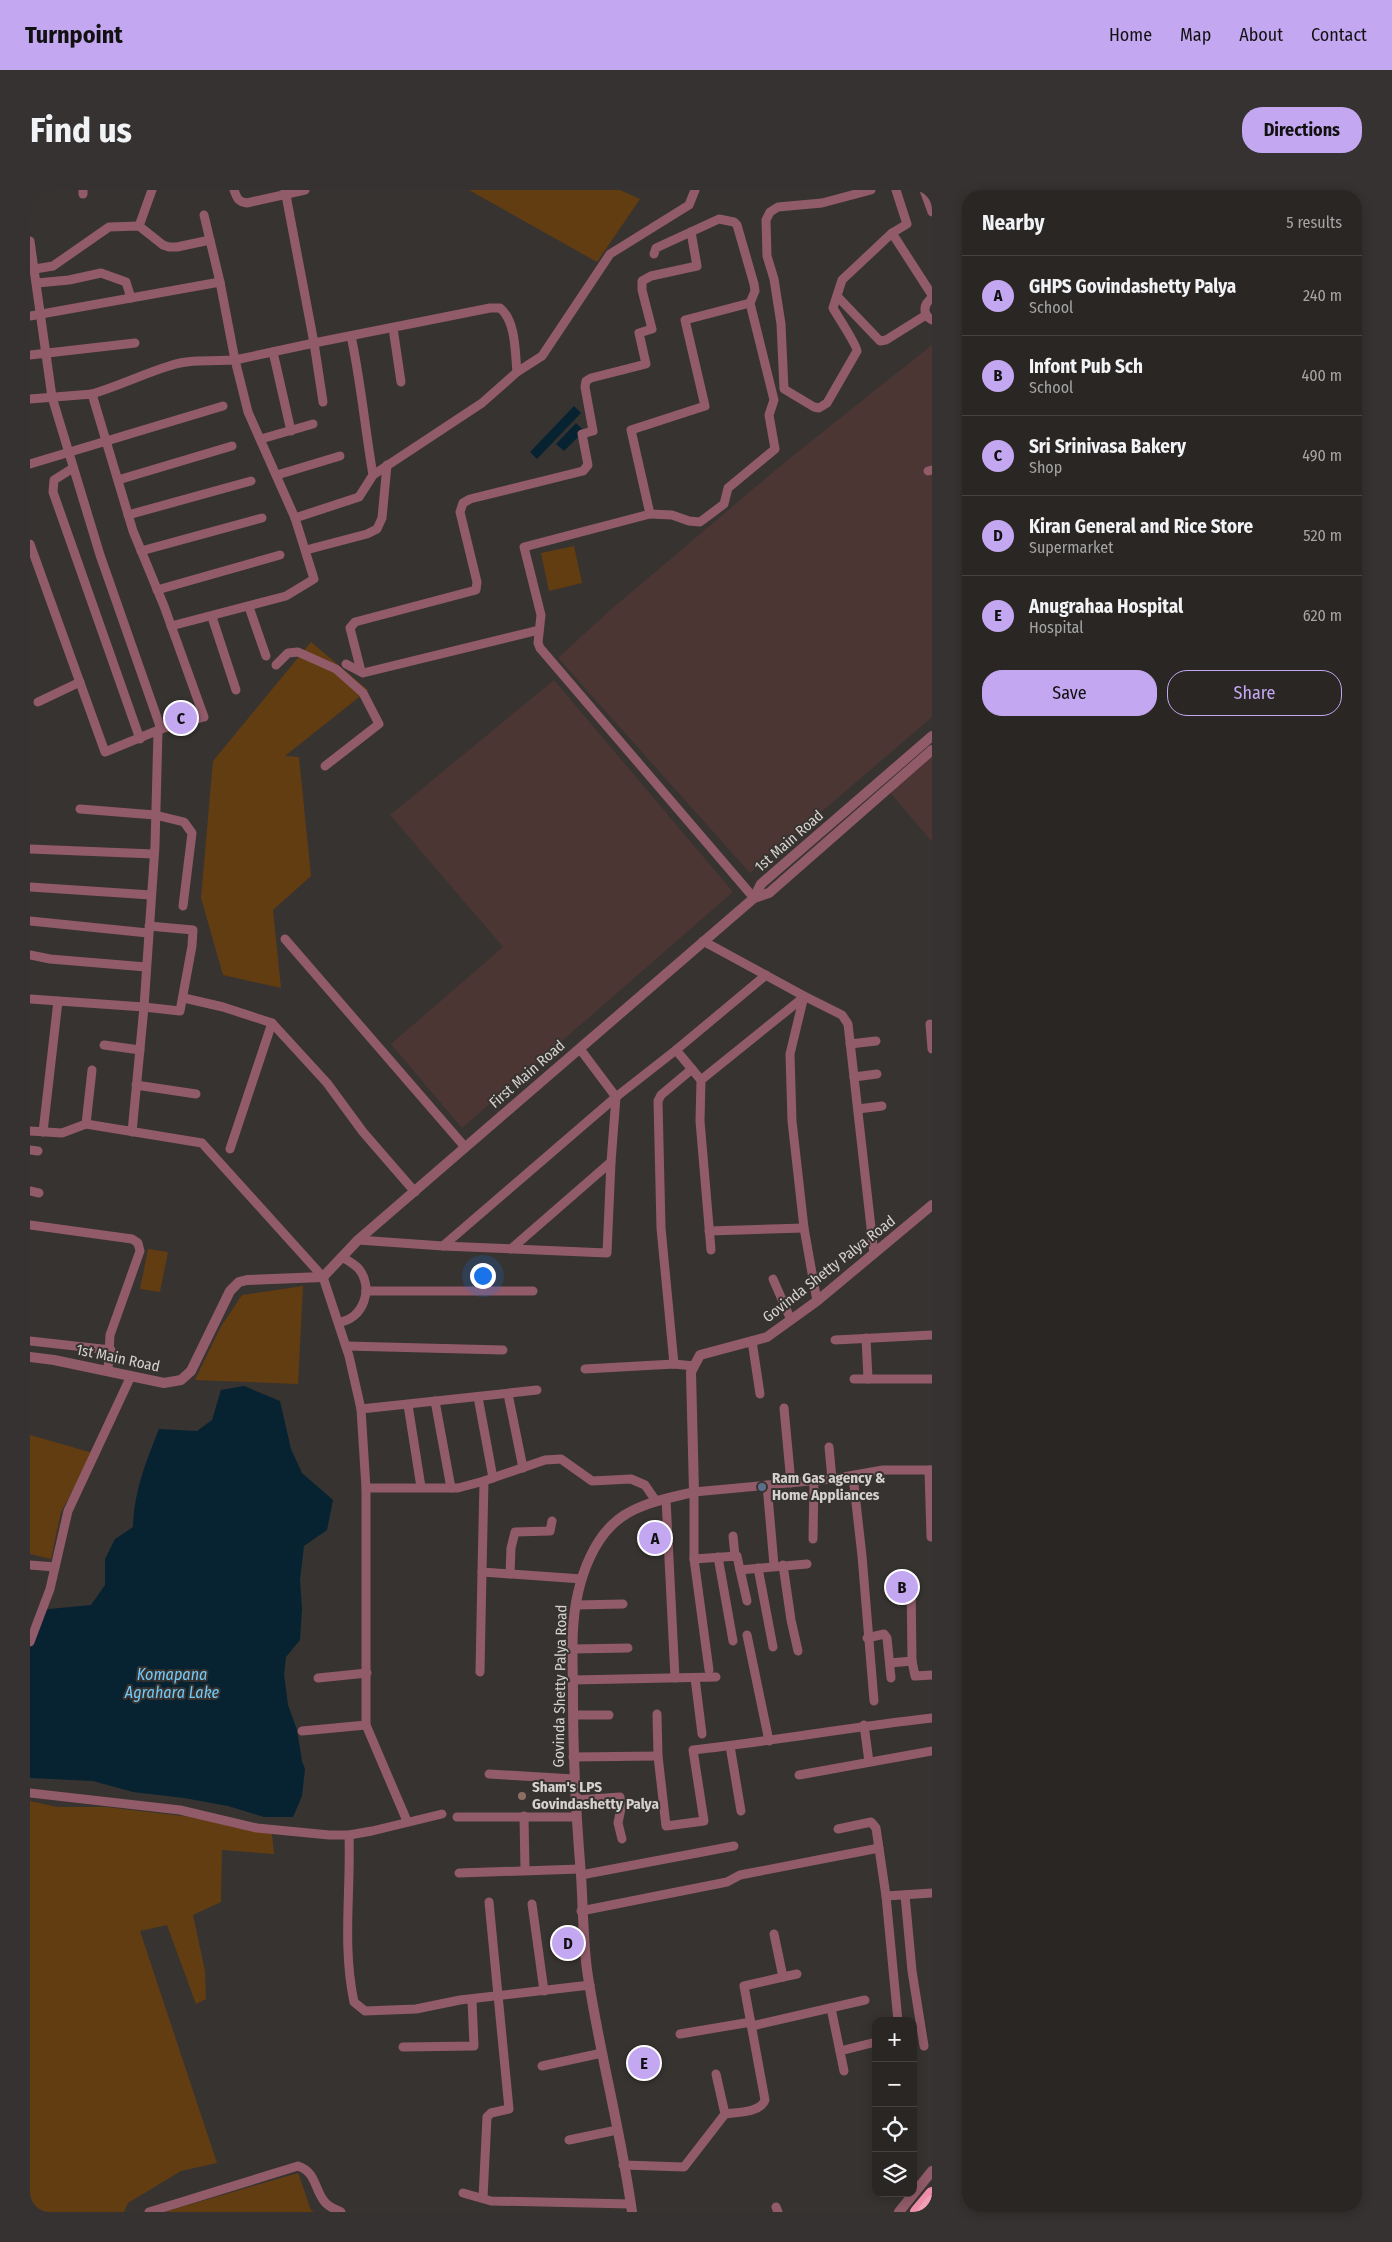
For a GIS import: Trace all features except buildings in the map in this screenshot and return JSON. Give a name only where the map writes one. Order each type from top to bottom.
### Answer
[{"type":"highway","points":[[918,2212],[932,2194]]},
{"type":"highway","points":[[925,2212],[932,2203]]},
{"type":"street","points":[[138,226],[152,190]]},
{"type":"street","points":[[234,190],[241,202],[305,190]]},
{"type":"street","points":[[295,518],[359,497],[373,475],[482,403],[517,372],[542,356],[610,254],[688,205],[695,190]]},
{"type":"street","points":[[871,190],[822,203],[778,206],[770,212],[766,220],[767,256],[774,279],[781,324],[784,389],[814,407],[820,408],[828,403],[858,352],[857,347],[844,329],[833,308],[842,280],[892,234],[907,224],[896,190]]},
{"type":"street","points":[[924,190],[932,212]]},
{"type":"street","points":[[285,193],[314,343],[323,402]]},
{"type":"street","points":[[171,626],[212,617],[286,596],[314,579],[295,518],[262,439],[248,412],[204,215]]},
{"type":"street","points":[[654,254],[656,248],[719,218],[734,222],[737,225],[754,284],[755,291],[750,303],[774,400],[769,415],[775,449],[728,488],[724,504],[700,522],[689,521],[666,514],[650,514],[524,547],[541,615],[538,644],[546,656],[754,898]]},
{"type":"street","points":[[33,264],[54,266],[109,227],[138,226],[163,245],[169,247],[210,240]]},
{"type":"street","points":[[361,671],[350,628],[355,622],[476,590],[477,582],[460,512],[463,503],[470,499],[583,471],[588,465],[582,434],[593,431],[584,388],[586,381],[591,378],[646,364],[639,333],[652,329],[642,290],[642,281],[650,276],[697,266],[691,232]]},
{"type":"street","points":[[837,296],[880,341],[886,340],[929,318],[925,305],[932,296],[892,234]]},
{"type":"street","points":[[30,241],[34,281],[41,315],[52,397],[100,555],[160,730],[144,1007],[132,1132]]},
{"type":"street","points":[[34,281],[69,280],[102,273],[126,282],[131,298]]},
{"type":"street","points":[[30,316],[220,282]]},
{"type":"street","points":[[650,514],[631,430],[705,406],[685,320],[750,303]]},
{"type":"street","points":[[30,399],[92,394],[124,384],[170,365],[235,360],[490,308],[500,308],[507,314],[517,372]]},
{"type":"street","points":[[393,328],[401,382]]},
{"type":"street","points":[[351,336],[360,381],[361,406],[373,475]]},
{"type":"street","points":[[30,356],[135,343]]},
{"type":"street","points":[[274,352],[291,431]]},
{"type":"street","points":[[30,544],[34,573],[80,682],[105,752],[160,730],[204,717],[128,516],[92,394]]},
{"type":"street","points":[[30,464],[69,454],[224,406]]},
{"type":"street","points":[[262,439],[313,424]]},
{"type":"street","points":[[118,480],[232,446]]},
{"type":"street","points":[[276,475],[340,456]]},
{"type":"street","points":[[306,550],[367,534],[377,529],[382,518],[387,465]]},
{"type":"street","points":[[73,468],[54,480],[53,492],[140,738]]},
{"type":"street","points":[[128,516],[251,481]]},
{"type":"street","points":[[142,552],[262,518]]},
{"type":"street","points":[[157,590],[280,555]]},
{"type":"street","points":[[249,607],[266,656]]},
{"type":"street","points":[[212,617],[236,690]]},
{"type":"street","points":[[346,664],[363,673],[539,630]]},
{"type":"street","points":[[276,665],[288,653],[298,652],[336,669],[363,693],[379,724],[325,766]]},
{"type":"street","points":[[336,669],[346,664],[355,652]]},
{"type":"street","points":[[38,702],[80,682]]},
{"type":"street","name":"1st Main Road","points":[[754,898],[761,884],[932,736]]},
{"type":"street","name":"1st Main Road","points":[[754,898],[769,893],[932,750]]},
{"type":"street","points":[[80,809],[155,814],[184,822],[192,833],[183,906]]},
{"type":"street","points":[[30,850],[154,854]]},
{"type":"street","points":[[30,887],[151,895]]},
{"type":"street","name":"First Main Road","points":[[323,1277],[358,1240],[754,898]]},
{"type":"street","points":[[30,920],[149,930],[192,930],[184,998],[180,1011],[30,999]]},
{"type":"street","points":[[284,939],[465,1148]]},
{"type":"street","points":[[703,942],[842,1015],[848,1024],[874,1254]]},
{"type":"street","points":[[30,955],[50,959],[146,967]]},
{"type":"street","points":[[443,1246],[616,1097],[766,975]]},
{"type":"street","points":[[701,1080],[804,996]]},
{"type":"street","points":[[804,996],[790,1054],[794,1150],[804,1228],[817,1301]]},
{"type":"street","points":[[184,998],[223,1007],[272,1023],[326,1083],[363,1132],[415,1192]]},
{"type":"street","points":[[43,1132],[58,1001]]},
{"type":"street","points":[[230,1149],[272,1023]]},
{"type":"street","points":[[930,1024],[932,1049]]},
{"type":"street","points":[[850,1044],[876,1041]]},
{"type":"street","points":[[104,1045],[140,1050]]},
{"type":"street","points":[[358,1240],[443,1246],[607,1253],[610,1162],[616,1097],[580,1048]]},
{"type":"street","points":[[676,1050],[701,1080],[700,1121],[711,1250]]},
{"type":"street","points":[[674,1364],[661,1228],[658,1101],[661,1095],[692,1069]]},
{"type":"street","points":[[86,1124],[92,1070]]},
{"type":"street","points":[[854,1077],[877,1074]]},
{"type":"street","points":[[136,1085],[196,1094]]},
{"type":"street","points":[[858,1109],[882,1106]]},
{"type":"street","points":[[30,1131],[62,1133],[86,1124],[202,1143],[323,1277],[346,1346],[361,1409],[366,1488],[366,1725],[407,1821]]},
{"type":"street","points":[[511,1249],[610,1162]]},
{"type":"street","name":"Govinda Shetty Palya Road","points":[[694,1366],[700,1355],[767,1337],[817,1301],[932,1205]]},
{"type":"street","points":[[30,1224],[132,1239],[138,1244],[140,1251],[110,1335],[111,1350],[108,1371]]},
{"type":"street","points":[[709,1231],[804,1228]]},
{"type":"street","points":[[339,1322],[348,1321],[358,1314],[364,1304],[366,1291],[358,1268],[342,1257]]},
{"type":"street","name":"1st Main Road","points":[[30,1357],[164,1383],[181,1380],[191,1371],[230,1291],[239,1282],[247,1280],[323,1277]]},
{"type":"street","points":[[773,1279],[791,1320]]},
{"type":"street","points":[[366,1291],[533,1291]]},
{"type":"street","points":[[835,1340],[932,1335]]},
{"type":"street","points":[[866,1338],[868,1379]]},
{"type":"street","points":[[30,1341],[111,1350]]},
{"type":"street","points":[[752,1341],[760,1394]]},
{"type":"street","points":[[346,1346],[503,1350]]},
{"type":"street","points":[[573,1680],[695,1678],[713,1674],[701,1621],[694,1559],[691,1372],[694,1366],[674,1364],[585,1369]]},
{"type":"street","points":[[30,1642],[33,1626],[50,1589],[68,1511],[131,1376]]},
{"type":"street","points":[[854,1379],[932,1379]]},
{"type":"street","points":[[361,1409],[536,1390]]},
{"type":"street","points":[[508,1394],[523,1468]]},
{"type":"street","points":[[478,1397],[489,1479],[482,1572],[480,1672]]},
{"type":"street","points":[[436,1401],[451,1488]]},
{"type":"street","points":[[408,1405],[421,1488]]},
{"type":"street","points":[[784,1408],[791,1483]]},
{"type":"street","points":[[829,1447],[832,1479]]},
{"type":"street","points":[[366,1488],[451,1488],[489,1479],[545,1460],[560,1459],[592,1481],[631,1479],[645,1485],[661,1500],[676,1678]]},
{"type":"street","name":"Govinda Shetty Palya Road","points":[[631,2208],[590,1985],[581,1911],[573,1757],[573,1649],[576,1605],[582,1578],[592,1553],[611,1525],[628,1512],[661,1500],[694,1492],[832,1479],[883,1470],[931,1470]]},
{"type":"street","points":[[931,1470],[931,1537]]},
{"type":"street","points":[[853,1476],[874,1700]]},
{"type":"street","points":[[813,1539],[814,1480]]},
{"type":"street","points":[[767,1485],[779,1565],[798,1651]]},
{"type":"street","points":[[510,1574],[511,1548],[515,1532],[550,1531],[552,1521]]},
{"type":"street","points":[[733,1536],[735,1556],[737,1556],[747,1601]]},
{"type":"street","points":[[694,1559],[735,1556]]},
{"type":"street","points":[[718,1557],[733,1641]]},
{"type":"street","points":[[740,1570],[779,1565],[807,1564]]},
{"type":"street","points":[[30,1565],[55,1567]]},
{"type":"street","points":[[758,1568],[773,1647]]},
{"type":"street","points":[[482,1572],[582,1578]]},
{"type":"street","points":[[911,1578],[912,1661],[915,1676],[932,1675]]},
{"type":"street","points":[[576,1605],[623,1604]]},
{"type":"street","points":[[868,1638],[884,1634],[888,1638],[891,1678]]},
{"type":"street","points":[[747,1635],[769,1741]]},
{"type":"street","points":[[573,1649],[628,1648]]},
{"type":"street","points":[[890,1663],[912,1661]]},
{"type":"street","points":[[318,1678],[367,1673]]},
{"type":"street","points":[[695,1678],[702,1734]]},
{"type":"street","points":[[657,1714],[658,1756],[666,1826],[704,1821],[693,1750],[769,1741],[864,1725],[932,1718]]},
{"type":"street","points":[[573,1715],[609,1715]]},
{"type":"street","points":[[302,1731],[366,1725]]},
{"type":"street","points":[[864,1725],[870,1762]]},
{"type":"street","points":[[730,1746],[741,1811]]},
{"type":"street","points":[[799,1775],[932,1751]]},
{"type":"street","points":[[573,1757],[658,1756]]},
{"type":"street","points":[[488,1774],[574,1779]]},
{"type":"street","points":[[30,1793],[180,1810],[257,1828],[349,1835],[442,1814]]},
{"type":"street","points":[[575,1800],[620,1797],[621,1808],[618,1824],[622,1839]]},
{"type":"street","points":[[524,1816],[525,1870]]},
{"type":"street","points":[[457,1817],[576,1817]]},
{"type":"street","points":[[838,1829],[871,1822],[876,1828],[886,1896],[898,2017]]},
{"type":"street","points":[[349,1835],[350,1868],[346,1946],[354,2002],[365,2011],[385,2012],[416,2009],[460,2000],[590,1985]]},
{"type":"street","points":[[459,1873],[525,1870],[580,1872],[734,1846]]},
{"type":"street","points":[[581,1911],[726,1882],[740,1875],[879,1848]]},
{"type":"street","points":[[886,1896],[932,1893]]},
{"type":"street","points":[[905,1895],[912,1971],[924,2046]]},
{"type":"street","points":[[483,2198],[487,2117],[491,2112],[509,2109],[489,1902]]},
{"type":"street","points":[[532,1904],[544,1991]]},
{"type":"street","points":[[774,1934],[783,1977]]},
{"type":"street","points":[[624,2165],[684,2168],[725,2114],[761,2107],[765,2100],[744,1986],[797,1974]]},
{"type":"street","points":[[403,2047],[474,2046],[472,2000]]},
{"type":"street","points":[[680,2034],[751,2024],[865,2000]]},
{"type":"street","points":[[831,2008],[844,2071]]},
{"type":"street","points":[[840,2050],[872,2043]]},
{"type":"street","points":[[542,2066],[602,2053]]},
{"type":"street","points":[[716,2074],[725,2114]]},
{"type":"street","points":[[569,2140],[617,2130]]},
{"type":"street","points":[[149,2212],[298,2166],[306,2169],[314,2178],[324,2201],[330,2207],[341,2212]]},
{"type":"street","points":[[900,2212],[932,2171]]},
{"type":"street","points":[[463,2193],[491,2201],[631,2208]]},
{"type":"shaded area","points":[[469,190],[620,190],[640,199],[597,262]]},
{"type":"shaded area","points":[[932,345],[932,717],[750,873],[558,658],[608,612],[785,462]]},
{"type":"shaded area","points":[[574,546],[582,583],[549,591],[541,553]]},
{"type":"shaded area","points":[[311,642],[368,690],[285,756],[299,757],[311,876],[273,910],[281,988],[223,975],[201,898],[213,761]]},
{"type":"shaded area","points":[[554,680],[733,892],[462,1128],[391,1044],[503,947],[390,815]]},
{"type":"shaded area","points":[[932,754],[932,842],[889,791]]},
{"type":"shaded area","points":[[148,1249],[168,1252],[160,1292],[140,1289]]},
{"type":"shaded area","points":[[303,1286],[298,1384],[195,1380],[220,1328],[242,1295]]},
{"type":"shaded area","points":[[30,1435],[93,1453],[61,1512],[51,1559],[30,1554]]},
{"type":"shaded area","points":[[30,1801],[57,1807],[106,1807],[191,1817],[272,1834],[274,1854],[222,1850],[221,1902],[193,1915],[205,1971],[206,1999],[196,2004],[167,1925],[140,1931],[217,2163],[181,2171],[128,2203],[124,2212],[30,2212]]},
{"type":"shaded area","points":[[298,2173],[311,2210],[314,2212],[164,2212]]},
{"type":"water","points":[[574,406],[581,413],[537,459],[530,452]]},
{"type":"water","points":[[576,423],[584,431],[564,451],[556,444]]},
{"type":"water","name":"Komapana Agrahara Lake","points":[[244,1386],[280,1401],[291,1449],[302,1473],[333,1500],[327,1530],[304,1546],[300,1580],[302,1609],[300,1640],[286,1657],[284,1674],[288,1705],[297,1730],[305,1769],[302,1796],[293,1817],[264,1817],[228,1806],[133,1792],[93,1781],[30,1778],[30,1630],[39,1610],[91,1605],[105,1585],[105,1559],[115,1539],[133,1527],[138,1489],[159,1429],[197,1431],[212,1420],[221,1390]]},
{"type":"place","name":"Sri Srinivasa Bakery","points":[[181,718]]},
{"type":"place","name":"Ram Gas agency & Home Appliances","points":[[762,1487]]},
{"type":"place","name":"GHPS Govindashetty Palya","points":[[655,1538]]},
{"type":"place","name":"Infont Pub Sch","points":[[902,1587]]},
{"type":"place","name":"Sham's LPS Govindashetty Palya","points":[[522,1796]]},
{"type":"place","name":"Kiran General and Rice Store","points":[[568,1943]]},
{"type":"place","name":"Anugrahaa Hospital","points":[[644,2063]]}]
